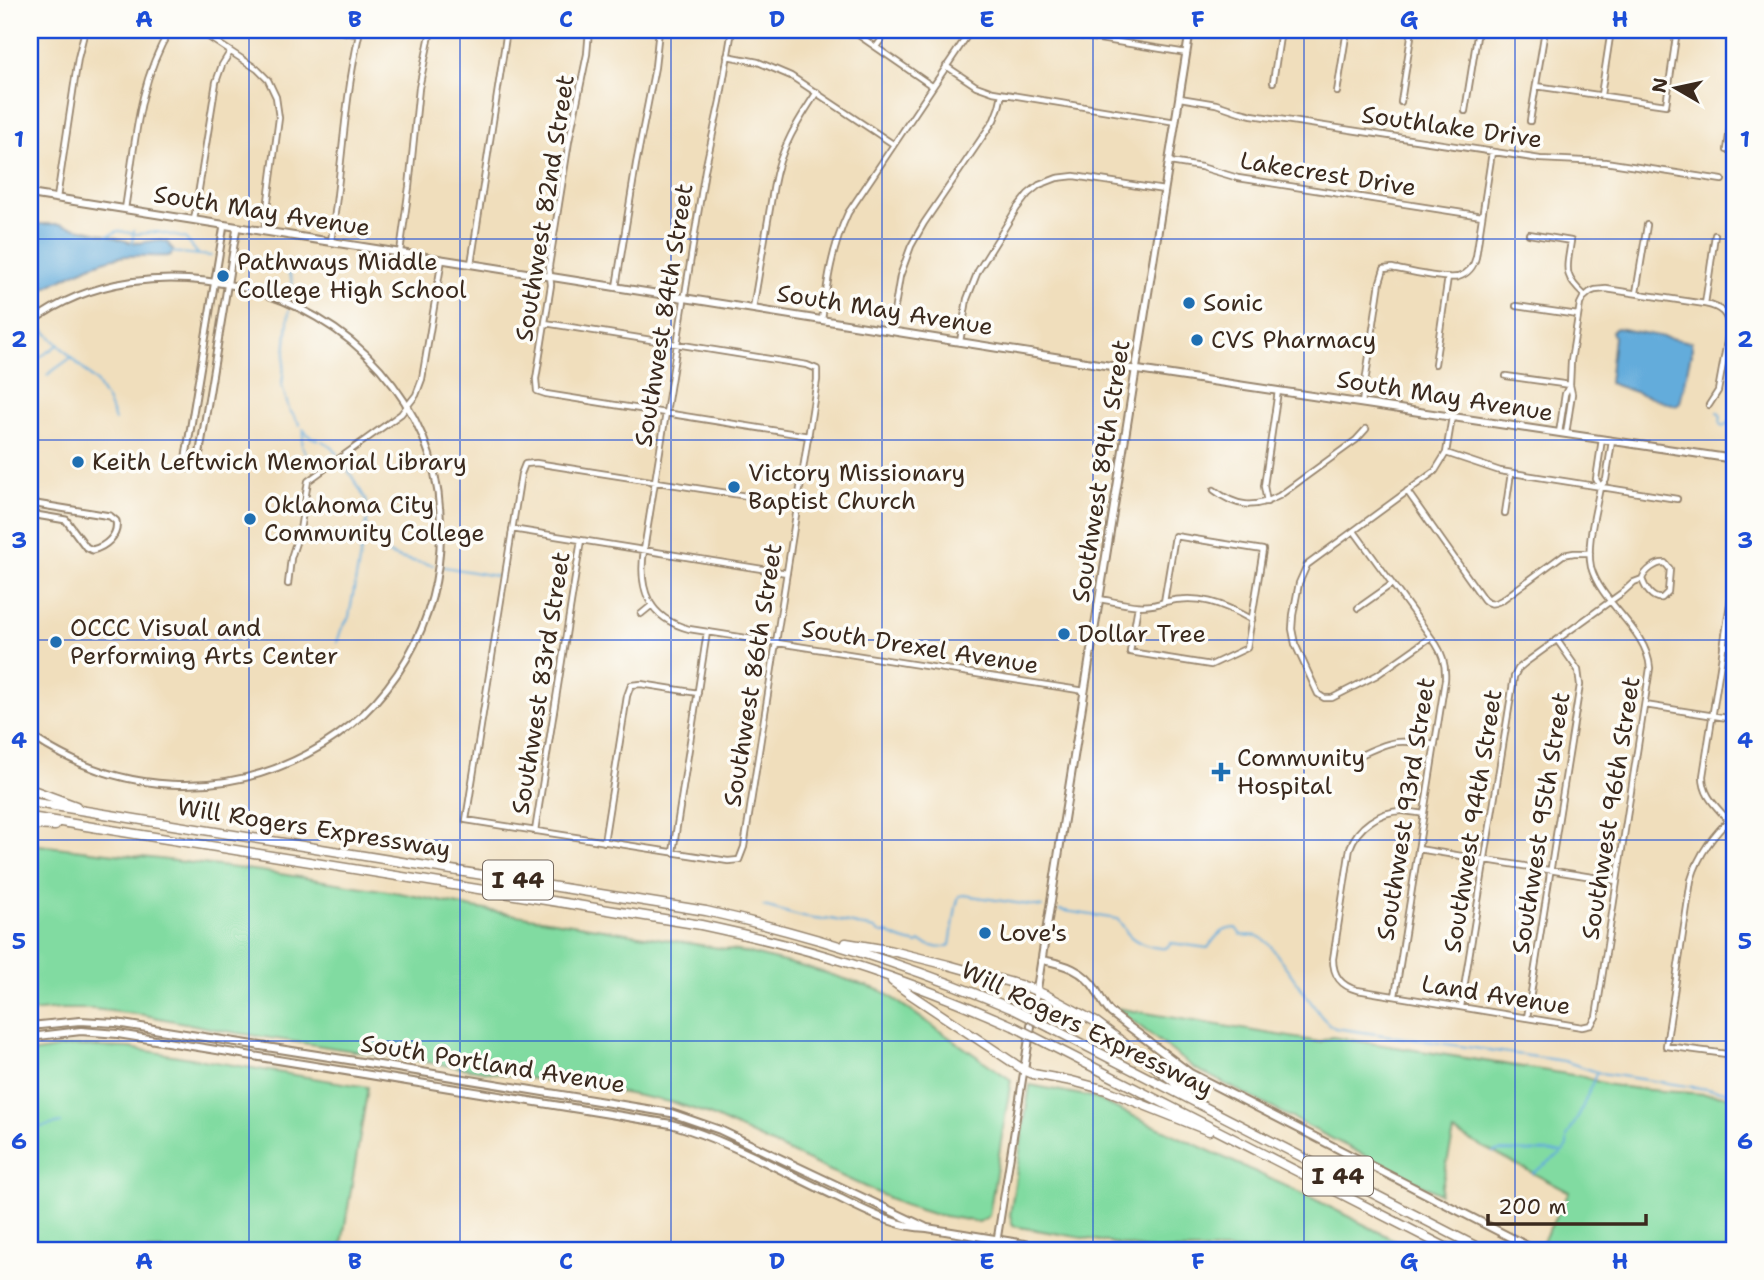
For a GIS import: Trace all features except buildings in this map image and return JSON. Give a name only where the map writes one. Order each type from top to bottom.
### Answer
[{"type":"highway","points":[[30,789],[90,812]]},
{"type":"highway","name":"Will Rogers Expressway","points":[[30,802],[683,907],[822,940],[925,974],[1015,1010],[1483,1250]]},
{"type":"highway","name":"Will Rogers Expressway","points":[[30,817],[701,925],[788,946],[885,975],[1013,1026],[1451,1250]]},
{"type":"highway","points":[[30,825],[92,827]]},
{"type":"highway","points":[[822,940],[888,950],[991,976],[1037,992],[1096,1022],[1171,1079],[1193,1101]]},
{"type":"highway","points":[[885,975],[910,995],[1024,1070],[1113,1093],[1244,1144]]},
{"type":"main road","name":"Southwest 89th Street","points":[[1024,1070],[1190,30]]},
{"type":"main road","name":"South May Avenue","points":[[30,194],[1137,370],[1734,459]]},
{"type":"main road","points":[[1042,960],[1064,965],[1081,974],[1090,981],[1111,1013],[1190,1073],[1535,1250]]},
{"type":"main road","name":"South Portland Avenue","points":[[30,1026],[80,1021],[117,1023],[671,1113],[720,1130],[927,1227]]},
{"type":"main road","name":"South Portland Avenue","points":[[30,1037],[81,1031],[118,1034],[671,1124],[715,1139],[885,1219],[908,1227],[927,1227],[1062,1250]]},
{"type":"street","points":[[57,198],[78,58],[85,30]]},
{"type":"street","points":[[125,209],[146,84],[155,57],[170,30]]},
{"type":"street","points":[[198,30],[263,74],[278,103],[278,128],[264,231]]},
{"type":"street","points":[[331,241],[341,176],[349,83],[360,32],[337,30]]},
{"type":"street","points":[[400,253],[410,187],[419,88],[431,30]]},
{"type":"street","points":[[471,264],[507,30]]},
{"type":"street","name":"Southwest 82nd Street","points":[[589,30],[549,267],[551,285],[536,379],[537,391],[665,413]]},
{"type":"street","points":[[616,287],[635,164],[654,76],[659,30]]},
{"type":"street","name":"Southwest 84th Street","points":[[652,606],[642,580],[643,550],[706,162],[732,30]]},
{"type":"street","points":[[850,30],[932,86]]},
{"type":"street","points":[[876,47],[888,30]]},
{"type":"street","points":[[822,320],[832,257],[843,223],[853,204],[971,30]]},
{"type":"street","points":[[1043,30],[1186,53]]},
{"type":"street","points":[[1273,82],[1281,30]]},
{"type":"street","points":[[1337,92],[1347,30]]},
{"type":"street","points":[[1401,102],[1412,30]]},
{"type":"street","points":[[1465,111],[1478,30]]},
{"type":"street","points":[[1530,121],[1545,30]]},
{"type":"street","points":[[1601,95],[1611,30]]},
{"type":"street","points":[[1536,86],[1666,105],[1677,30]]},
{"type":"street","points":[[194,220],[216,82],[230,52]]},
{"type":"street","points":[[727,56],[771,66],[797,79],[893,144]]},
{"type":"street","points":[[946,66],[976,86],[1002,94],[1176,122]]},
{"type":"street","points":[[754,309],[778,163],[790,135],[817,92]]},
{"type":"street","points":[[891,331],[900,276],[911,246],[994,120],[1002,94]]},
{"type":"street","name":"Southlake Drive","points":[[1180,98],[1216,104],[1240,113],[1492,152],[1547,159],[1605,162],[1722,180]]},
{"type":"street","points":[[1727,150],[1734,100]]},
{"type":"street","points":[[1362,403],[1384,269],[1448,277],[1462,275],[1474,264],[1492,152]]},
{"type":"street","name":"Lakecrest Drive","points":[[1170,162],[1201,167],[1238,178],[1482,216]]},
{"type":"street","points":[[960,342],[967,299],[983,261],[1024,200],[1039,186],[1064,177],[1081,177],[1165,190]]},
{"type":"street","points":[[224,225],[185,462],[188,468],[198,463],[237,227]]},
{"type":"street","points":[[1636,293],[1647,225]]},
{"type":"street","points":[[1529,234],[1571,241],[1567,265],[1569,277],[1585,296]]},
{"type":"street","points":[[1705,304],[1716,235]]},
{"type":"street","points":[[288,584],[291,558],[300,530],[309,481],[401,414],[416,395],[422,379],[442,259]]},
{"type":"street","points":[[217,268],[230,270]]},
{"type":"street","points":[[1435,364],[1448,277]]},
{"type":"street","points":[[30,323],[47,311],[93,290],[116,284],[168,278],[227,285],[257,292],[286,302],[318,318],[339,332],[373,362],[408,406],[428,450],[439,500],[440,540],[436,581],[429,606],[420,631],[403,663],[379,696],[346,728],[313,751],[270,771],[236,780],[192,785],[146,783],[74,762],[30,735]]},
{"type":"street","points":[[1562,434],[1572,394],[1571,361],[1580,304],[1585,296],[1595,289],[1705,304],[1718,307],[1724,312],[1730,328],[1718,391],[1709,405]]},
{"type":"street","points":[[1516,306],[1578,315]]},
{"type":"street","points":[[545,323],[676,344]]},
{"type":"street","name":"Southwest 86th Street","points":[[673,853],[727,862],[740,860],[744,848],[817,380],[817,369],[807,365],[676,344]]},
{"type":"street","points":[[1506,376],[1570,385]]},
{"type":"street","points":[[1266,502],[1264,486],[1278,391]]},
{"type":"street","points":[[665,413],[809,436]]},
{"type":"street","points":[[1431,637],[1371,678],[1332,698],[1324,698],[1318,694],[1294,639],[1293,620],[1297,589],[1307,565],[1435,471],[1446,453],[1452,417]]},
{"type":"street","points":[[1214,490],[1237,503],[1255,505],[1266,502],[1279,496],[1356,440],[1366,429]]},
{"type":"street","name":"Southwest 96th Street","points":[[1600,486],[1596,479],[1602,439]]},
{"type":"street","name":"Southwest 96th Street","points":[[1591,1025],[1596,1017],[1650,671],[1643,645],[1597,581],[1592,568],[1590,553],[1600,486],[1606,480],[1612,441]]},
{"type":"street","points":[[1446,453],[1481,466],[1511,473],[1677,499]]},
{"type":"street","points":[[641,614],[652,606],[671,622],[707,632],[673,853],[466,820],[521,474],[525,464],[536,463],[798,504]]},
{"type":"street","points":[[1505,513],[1511,473]]},
{"type":"street","points":[[1407,491],[1484,600],[1489,603],[1502,600],[1563,555],[1590,553]]},
{"type":"street","points":[[30,503],[110,516],[116,522],[117,529],[113,537],[92,550],[86,547],[66,520],[30,514]]},
{"type":"street","points":[[512,529],[787,573]]},
{"type":"street","name":"Southwest 93rd Street","points":[[1354,531],[1441,652],[1446,671],[1395,996]]},
{"type":"street","points":[[1138,606],[1130,652],[1211,665],[1247,648],[1263,550],[1175,536],[1164,602]]},
{"type":"street","name":"Southwest 83rd Street","points":[[535,831],[581,540]]},
{"type":"street","name":"Southwest 94th Street","points":[[1461,1007],[1514,677],[1521,667],[1634,582],[1642,579],[1644,574],[1659,563],[1665,563],[1670,568],[1668,592],[1662,598],[1653,597],[1642,579]]},
{"type":"street","points":[[1728,820],[1709,799],[1703,783],[1734,579]]},
{"type":"street","points":[[1358,608],[1392,584]]},
{"type":"street","points":[[1100,600],[1138,606],[1180,599],[1209,602],[1228,606],[1252,620]]},
{"type":"street","name":"South Drexel Avenue","points":[[707,632],[1085,691]]},
{"type":"street","name":"Southwest 95th Street","points":[[1527,1018],[1580,683],[1576,667],[1557,640]]},
{"type":"street","points":[[1723,645],[1734,647]]},
{"type":"street","points":[[604,842],[631,685],[641,684],[698,693]]},
{"type":"street","points":[[1645,705],[1734,719]]},
{"type":"street","points":[[1356,757],[1396,741],[1435,745]]},
{"type":"street","name":"Land Avenue","points":[[1424,814],[1396,811],[1385,815],[1366,824],[1353,841],[1333,955],[1335,973],[1342,982],[1352,989],[1582,1027],[1591,1025]]},
{"type":"street","points":[[1734,815],[1705,848],[1691,880],[1666,1046],[1734,1055]]},
{"type":"street","points":[[1418,849],[1617,881]]},
{"type":"street","name":"Southwest 89th Street","points":[[996,1250],[1024,1070]]},
{"type":"green space","points":[[30,844],[261,871],[749,953],[882,991],[1011,1080],[989,1216],[979,1222],[933,1214],[904,1205],[705,1113],[675,1103],[225,1031],[144,1015],[93,1009],[30,1012]]},
{"type":"green space","points":[[1116,1008],[1319,1042],[1332,1037],[1579,1076],[1622,1087],[1734,1097],[1734,1250],[1566,1250],[1542,1243],[1569,1192],[1454,1132],[1440,1194],[1194,1068]]},
{"type":"green space","points":[[74,1046],[129,1048],[368,1087],[341,1250],[30,1250],[30,1053]]},
{"type":"green space","points":[[1030,1085],[1092,1097],[1312,1198],[1414,1250],[1154,1250],[1013,1226],[1010,1215]]},
{"type":"water","points":[[30,224],[60,224],[129,242],[158,240],[167,242],[173,250],[168,256],[109,259],[30,297]]},
{"type":"water","points":[[1617,328],[1691,342],[1692,349],[1680,403],[1676,406],[1609,383],[1614,337],[1612,331]]},
{"type":"waterway","points":[[107,236],[118,231],[137,234],[157,232],[185,238],[198,254]]},
{"type":"waterway","points":[[132,243],[134,231]]},
{"type":"waterway","points":[[170,252],[211,256]]},
{"type":"waterway","points":[[240,260],[283,268],[291,278],[291,297]]},
{"type":"waterway","points":[[289,311],[282,386],[289,409],[300,425]]},
{"type":"waterway","points":[[38,324],[96,382],[115,420]]},
{"type":"waterway","points":[[36,360],[58,345]]},
{"type":"waterway","points":[[47,375],[72,357]]},
{"type":"waterway","points":[[1717,412],[1721,416],[1720,424],[1734,421]]},
{"type":"waterway","points":[[303,429],[318,440]]},
{"type":"waterway","points":[[304,430],[302,445],[308,458]]},
{"type":"waterway","points":[[322,441],[337,454]]},
{"type":"waterway","points":[[342,460],[366,500],[367,529],[377,546],[394,556],[433,565]]},
{"type":"waterway","points":[[337,643],[349,617],[366,523]]},
{"type":"waterway","points":[[439,566],[501,577]]},
{"type":"waterway","points":[[763,906],[807,918],[831,919],[875,929],[879,933],[888,933],[905,941],[939,947],[950,945],[959,896],[1042,907]]},
{"type":"waterway","points":[[1059,910],[1117,919],[1132,938],[1156,948],[1166,948],[1171,943],[1208,948],[1219,934],[1231,928],[1236,928],[1241,935],[1259,937],[1270,945],[1321,1016],[1335,1028],[1564,1061],[1600,1073],[1734,1093]]},
{"type":"waterway","points":[[1493,1153],[1563,1152],[1567,1146],[1567,1137],[1596,1074]]},
{"type":"waterway","points":[[30,1121],[31,1128]]},
{"type":"waterway","points":[[30,1129],[61,1123]]},
{"type":"waterway","points":[[1533,1173],[1561,1154]]},
{"type":"place","name":"Pathways Middle College High School","points":[[223,276]]},
{"type":"place","name":"Sonic","points":[[1189,303]]},
{"type":"place","name":"CVS Pharmacy","points":[[1197,340]]},
{"type":"place","name":"Keith Leftwich Memorial Library","points":[[78,462]]},
{"type":"place","name":"Victory Missionary Baptist Church","points":[[734,487]]},
{"type":"place","name":"Oklahoma City Community College","points":[[250,519]]},
{"type":"place","name":"Dollar Tree","points":[[1064,634]]},
{"type":"place","name":"OCCC Visual and Performing Arts Center","points":[[56,642]]},
{"type":"place","name":"Community Hospital","points":[[1221,772]]},
{"type":"place","name":"Love's","points":[[985,933]]}]
